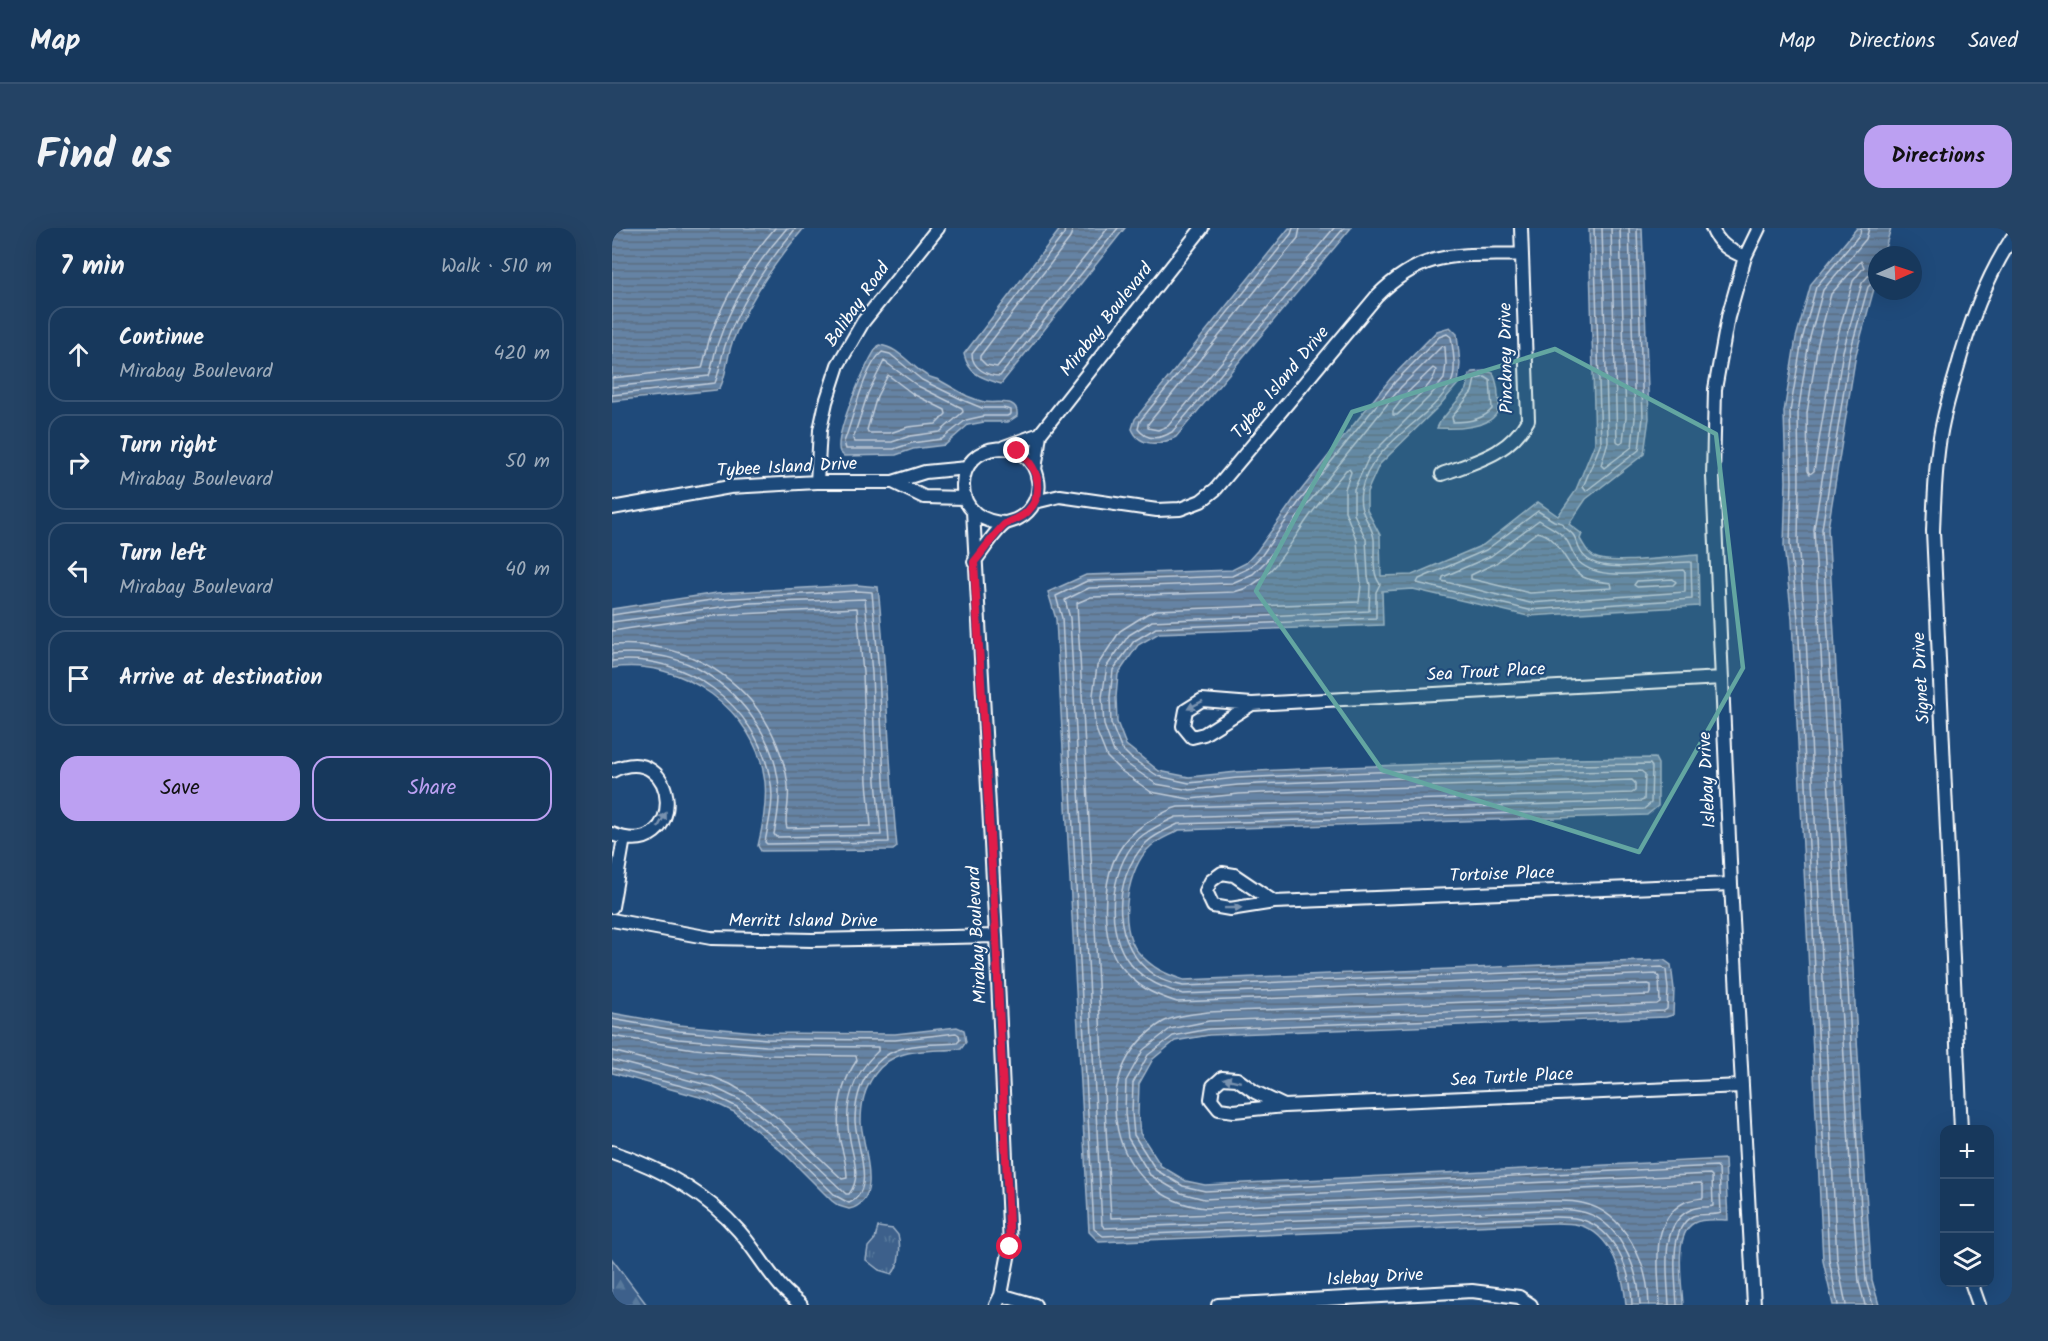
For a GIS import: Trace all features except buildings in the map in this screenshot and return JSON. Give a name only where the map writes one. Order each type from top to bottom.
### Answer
[{"type":"street","name":"Balibay Road","points":[[817,482],[820,430],[838,365],[863,322],[938,228]]},
{"type":"street","name":"Mirabay Boulevard","points":[[1040,434],[1202,228]]},
{"type":"street","name":"Pinckney Drive","points":[[1442,474],[1488,457],[1509,444],[1520,434],[1528,420],[1521,228]]},
{"type":"street","points":[[1712,228],[1715,236],[1729,250],[1745,257]]},
{"type":"street","name":"Islebay Drive","points":[[1754,1305],[1741,1086],[1713,477],[1714,389],[1728,317],[1745,257],[1760,228]]},
{"type":"street","name":"Signet Drive","points":[[1961,1125],[1933,531],[1935,488],[1939,443],[1968,328],[1984,287],[2012,238]]},
{"type":"street","name":"Tybee Island Drive","points":[[1035,502],[1060,496],[1157,510],[1179,509],[1201,501],[1216,489],[1394,279],[1421,263],[1442,257],[1522,254]]},
{"type":"street","points":[[974,562],[1006,523],[1023,516],[1035,502],[1038,491],[1040,434],[1005,447],[983,452],[974,458],[967,468],[964,477],[965,498],[973,511],[988,521],[1006,523]]},
{"type":"street","points":[[1005,447],[1017,451],[1028,459],[1037,475]]},
{"type":"street","name":"Tybee Island Drive","points":[[612,508],[730,487],[817,482],[893,482],[920,473],[967,468]]},
{"type":"street","points":[[920,473],[918,481],[921,496]]},
{"type":"street","name":"Tybee Island Drive","points":[[1037,475],[1060,496]]},
{"type":"street","name":"Tybee Island Drive","points":[[893,482],[921,496],[965,498]]},
{"type":"street","name":"Mirabay Boulevard","points":[[973,511],[1010,1247],[998,1300]]},
{"type":"street","name":"Sea Trout Place","points":[[1252,704],[1204,734],[1192,736],[1183,726],[1186,710],[1202,700],[1252,704],[1722,678]]},
{"type":"street","points":[[612,771],[625,766],[638,766],[649,770],[658,777],[668,798],[663,820],[656,829],[646,836],[635,839],[618,836],[612,907]]},
{"type":"street","name":"Tortoise Place","points":[[1274,902],[1234,875],[1222,873],[1211,881],[1206,891],[1213,906],[1230,909],[1274,902],[1731,884]]},
{"type":"street","name":"Merritt Island Drive","points":[[612,920],[711,939],[812,940],[996,936]]},
{"type":"street","name":"Sea Turtle Place","points":[[1284,1106],[1255,1092],[1237,1079],[1222,1078],[1213,1086],[1211,1099],[1219,1108],[1234,1111],[1284,1106],[1741,1086]]},
{"type":"street","points":[[612,1152],[637,1160],[681,1182],[714,1206],[739,1231],[778,1284],[801,1305]]},
{"type":"street","points":[[1973,1287],[1978,1305]]},
{"type":"street","name":"Islebay Drive","points":[[1218,1305],[1472,1291],[1519,1296],[1531,1305]]},
{"type":"street","points":[[998,1300],[1035,1305]]},
{"type":"highlighted area","points":[[1555,349],[1716,434],[1743,668],[1639,852],[1382,770],[1256,591],[1352,412]]},
{"type":"green space","points":[[878,1227],[893,1229],[898,1235],[899,1256],[892,1274],[879,1270],[866,1260],[868,1247],[875,1239]]},
{"type":"green space","points":[[612,1259],[647,1305],[612,1305]]},
{"type":"water","points":[[612,228],[804,228],[773,268],[738,327],[720,388],[612,401]]},
{"type":"water","points":[[1061,228],[1125,228],[1001,384],[977,375],[969,367],[964,354]]},
{"type":"water","points":[[1289,228],[1351,228],[1176,437],[1157,443],[1140,439],[1132,429],[1135,419]]},
{"type":"water","points":[[1589,228],[1642,228],[1649,418],[1644,454],[1586,499],[1569,524],[1582,534],[1580,539],[1589,553],[1602,560],[1629,561],[1698,555],[1699,606],[1528,616],[1413,589],[1382,591],[1383,625],[1159,633],[1138,645],[1118,674],[1117,722],[1126,745],[1159,771],[1189,777],[1237,772],[1346,767],[1655,758],[1658,764],[1658,806],[1647,815],[1179,830],[1151,846],[1136,868],[1128,898],[1128,928],[1132,941],[1143,958],[1159,970],[1184,980],[1664,960],[1671,965],[1674,989],[1673,1015],[1209,1035],[1175,1041],[1153,1059],[1139,1084],[1140,1133],[1161,1166],[1186,1181],[1205,1185],[1725,1159],[1728,1220],[1701,1220],[1687,1229],[1683,1238],[1680,1260],[1683,1305],[1626,1305],[1619,1269],[1608,1246],[1590,1230],[1572,1224],[1523,1224],[1099,1242],[1089,1232],[1056,619],[1048,592],[1086,575],[1232,570],[1246,563],[1391,378],[1437,331],[1450,327],[1457,334],[1460,364],[1458,384],[1379,465],[1367,492],[1367,510],[1380,535],[1381,576],[1412,575],[1483,545],[1538,502],[1558,516],[1575,492],[1595,443]]},
{"type":"water","points":[[1857,228],[1891,228],[1886,246],[1868,246],[1868,300],[1871,300],[1856,354],[1828,528],[1864,1162],[1872,1280],[1879,1305],[1833,1305],[1823,1261],[1792,619],[1784,545],[1786,481],[1784,412],[1796,338],[1811,284]]},
{"type":"water","points":[[879,345],[893,349],[920,371],[967,396],[985,402],[1007,403],[1015,406],[1017,416],[1008,422],[968,425],[945,445],[913,449],[896,455],[844,456],[840,452],[839,444],[846,415],[860,381]]},
{"type":"water","points":[[1472,372],[1493,373],[1497,387],[1499,407],[1494,416],[1488,421],[1471,426],[1437,428],[1467,389],[1469,375]]},
{"type":"water","points":[[857,585],[878,587],[897,847],[893,850],[761,851],[758,846],[764,814],[765,782],[759,756],[748,733],[732,712],[712,694],[689,681],[664,671],[638,667],[612,668],[612,609],[717,593]]},
{"type":"water","points":[[612,1013],[679,1025],[767,1033],[895,1034],[957,1027],[964,1030],[966,1042],[961,1049],[915,1052],[897,1056],[875,1074],[866,1091],[861,1115],[869,1184],[866,1196],[860,1204],[849,1209],[832,1201],[786,1155],[734,1112],[707,1099],[612,1073]]},
{"type":"route","points":[[1010,1247],[996,936],[974,562],[1006,523],[1028,512],[1035,502],[1038,491],[1035,470],[1028,459],[1017,451]]}]
